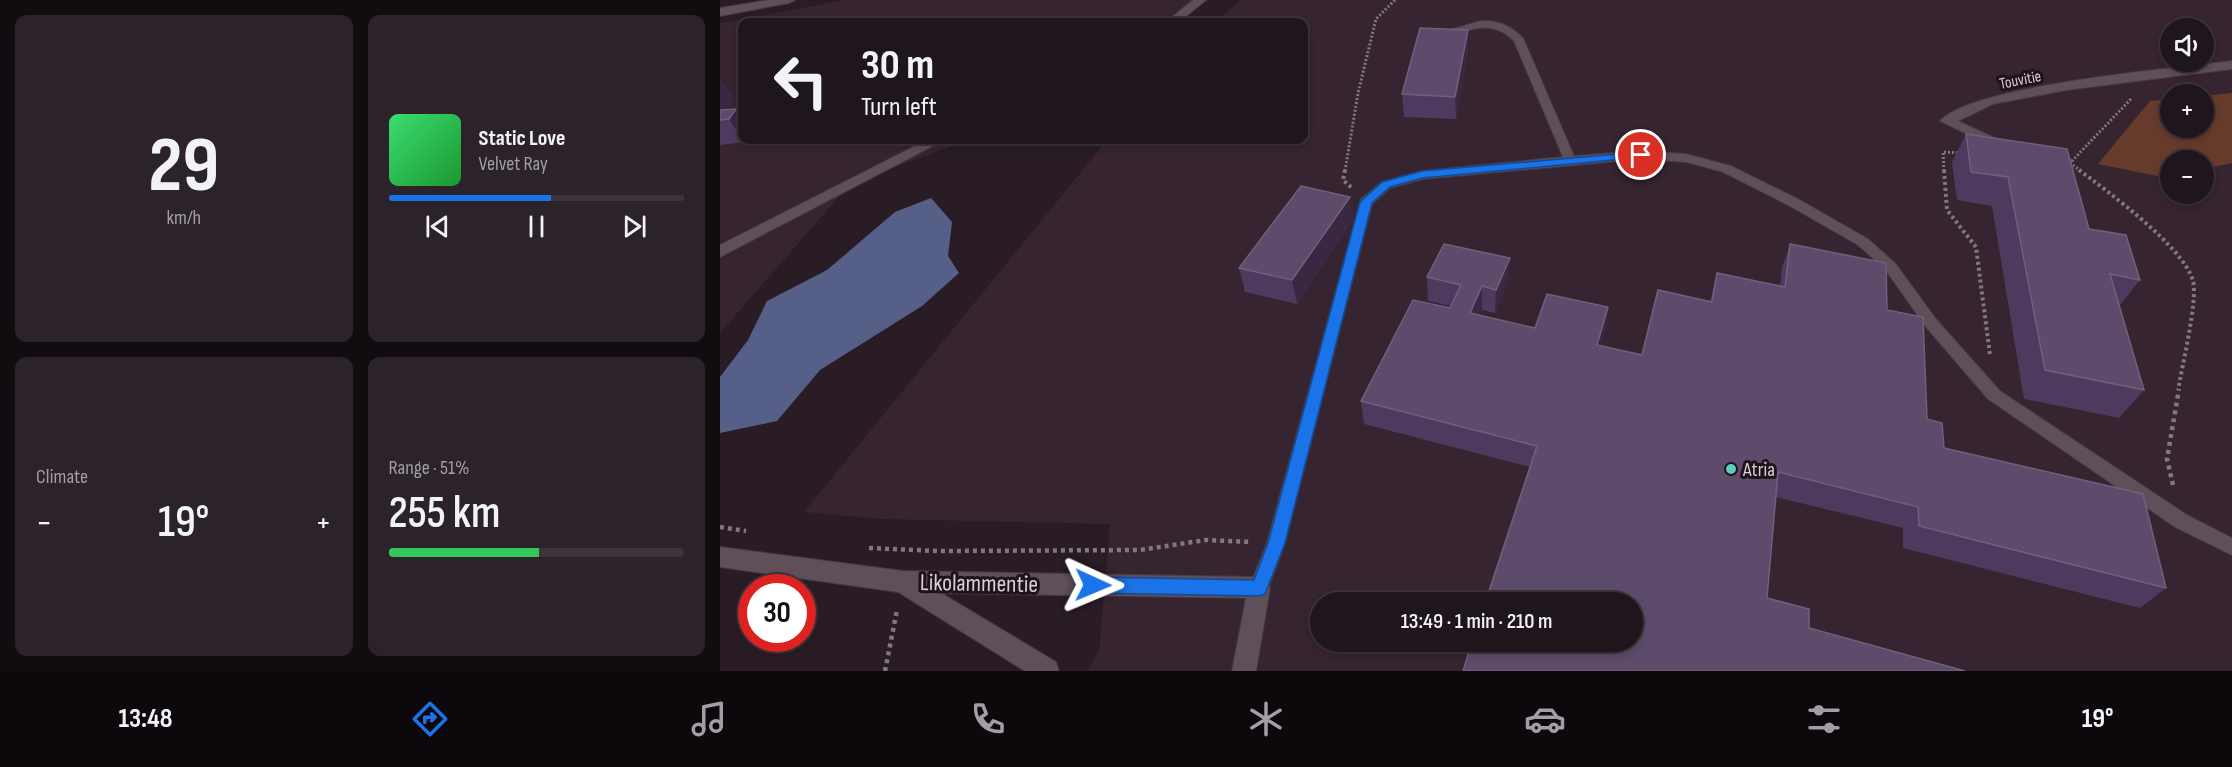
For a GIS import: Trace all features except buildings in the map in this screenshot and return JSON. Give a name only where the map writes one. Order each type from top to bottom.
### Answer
[{"type":"street","points":[[720,12],[789,0]]},
{"type":"street","points":[[1177,18],[1200,0]]},
{"type":"street","name":"Touvitie","points":[[2010,150],[1947,121],[1989,101],[2067,86],[2232,65]]},
{"type":"street","points":[[720,252],[929,144]]},
{"type":"street","name":"Likolammentie","points":[[720,557],[903,582],[1259,588]]},
{"type":"street","name":"Likolammentie","points":[[903,582],[1047,671]]},
{"type":"street","points":[[1244,671],[1259,588]]},
{"type":"lane","points":[[1450,43],[1454,32],[1470,24],[1486,22],[1503,26],[1512,32],[1519,40],[1570,160]]},
{"type":"lane","points":[[1259,588],[1276,543],[1366,202],[1386,185],[1422,175],[1641,155],[1686,158],[1727,169],[1793,202],[1863,242],[1890,266],[1931,323],[1994,395],[2181,521],[2232,547]]},
{"type":"path","points":[[1343,180],[1358,93],[1376,19],[1395,0]]},
{"type":"path","points":[[2070,163],[2132,98]]},
{"type":"path","points":[[1965,154],[1942,152],[1947,210],[1976,248],[1988,330]]},
{"type":"path","points":[[2061,162],[2070,163],[2134,211],[2180,260],[2193,281],[2192,309],[2167,459],[2181,521]]},
{"type":"path","points":[[720,527],[755,533]]},
{"type":"path","points":[[859,547],[937,551],[1128,550],[1206,540],[1276,543]]},
{"type":"path","points":[[885,671],[903,582]]},
{"type":"shaded area","points":[[845,0],[1207,0],[1185,18],[747,18]]},
{"type":"shaded area","name":"Atria","points":[[1241,0],[2232,0],[2232,671],[1087,671],[1099,651],[1110,524],[881,519],[804,512],[1104,144],[1308,144],[1308,18],[1220,18]]},
{"type":"shaded area","points":[[738,20],[738,144],[958,144],[851,183],[720,333],[720,23]]},
{"type":"shaded area","points":[[2232,93],[2232,163],[2214,167],[2214,150],[2160,150],[2160,177],[2098,164],[2150,101],[2160,100],[2160,138],[2214,138],[2214,95]]},
{"type":"water","points":[[931,198],[952,222],[948,256],[959,273],[922,306],[820,370],[777,421],[720,433],[720,377],[748,340],[767,301],[827,270],[895,212]]},
{"type":"place","name":"Atria","points":[[1731,469]]},
{"type":"route","points":[[1093,585],[1259,588],[1276,543],[1366,202],[1386,185],[1422,175],[1641,155]]}]
